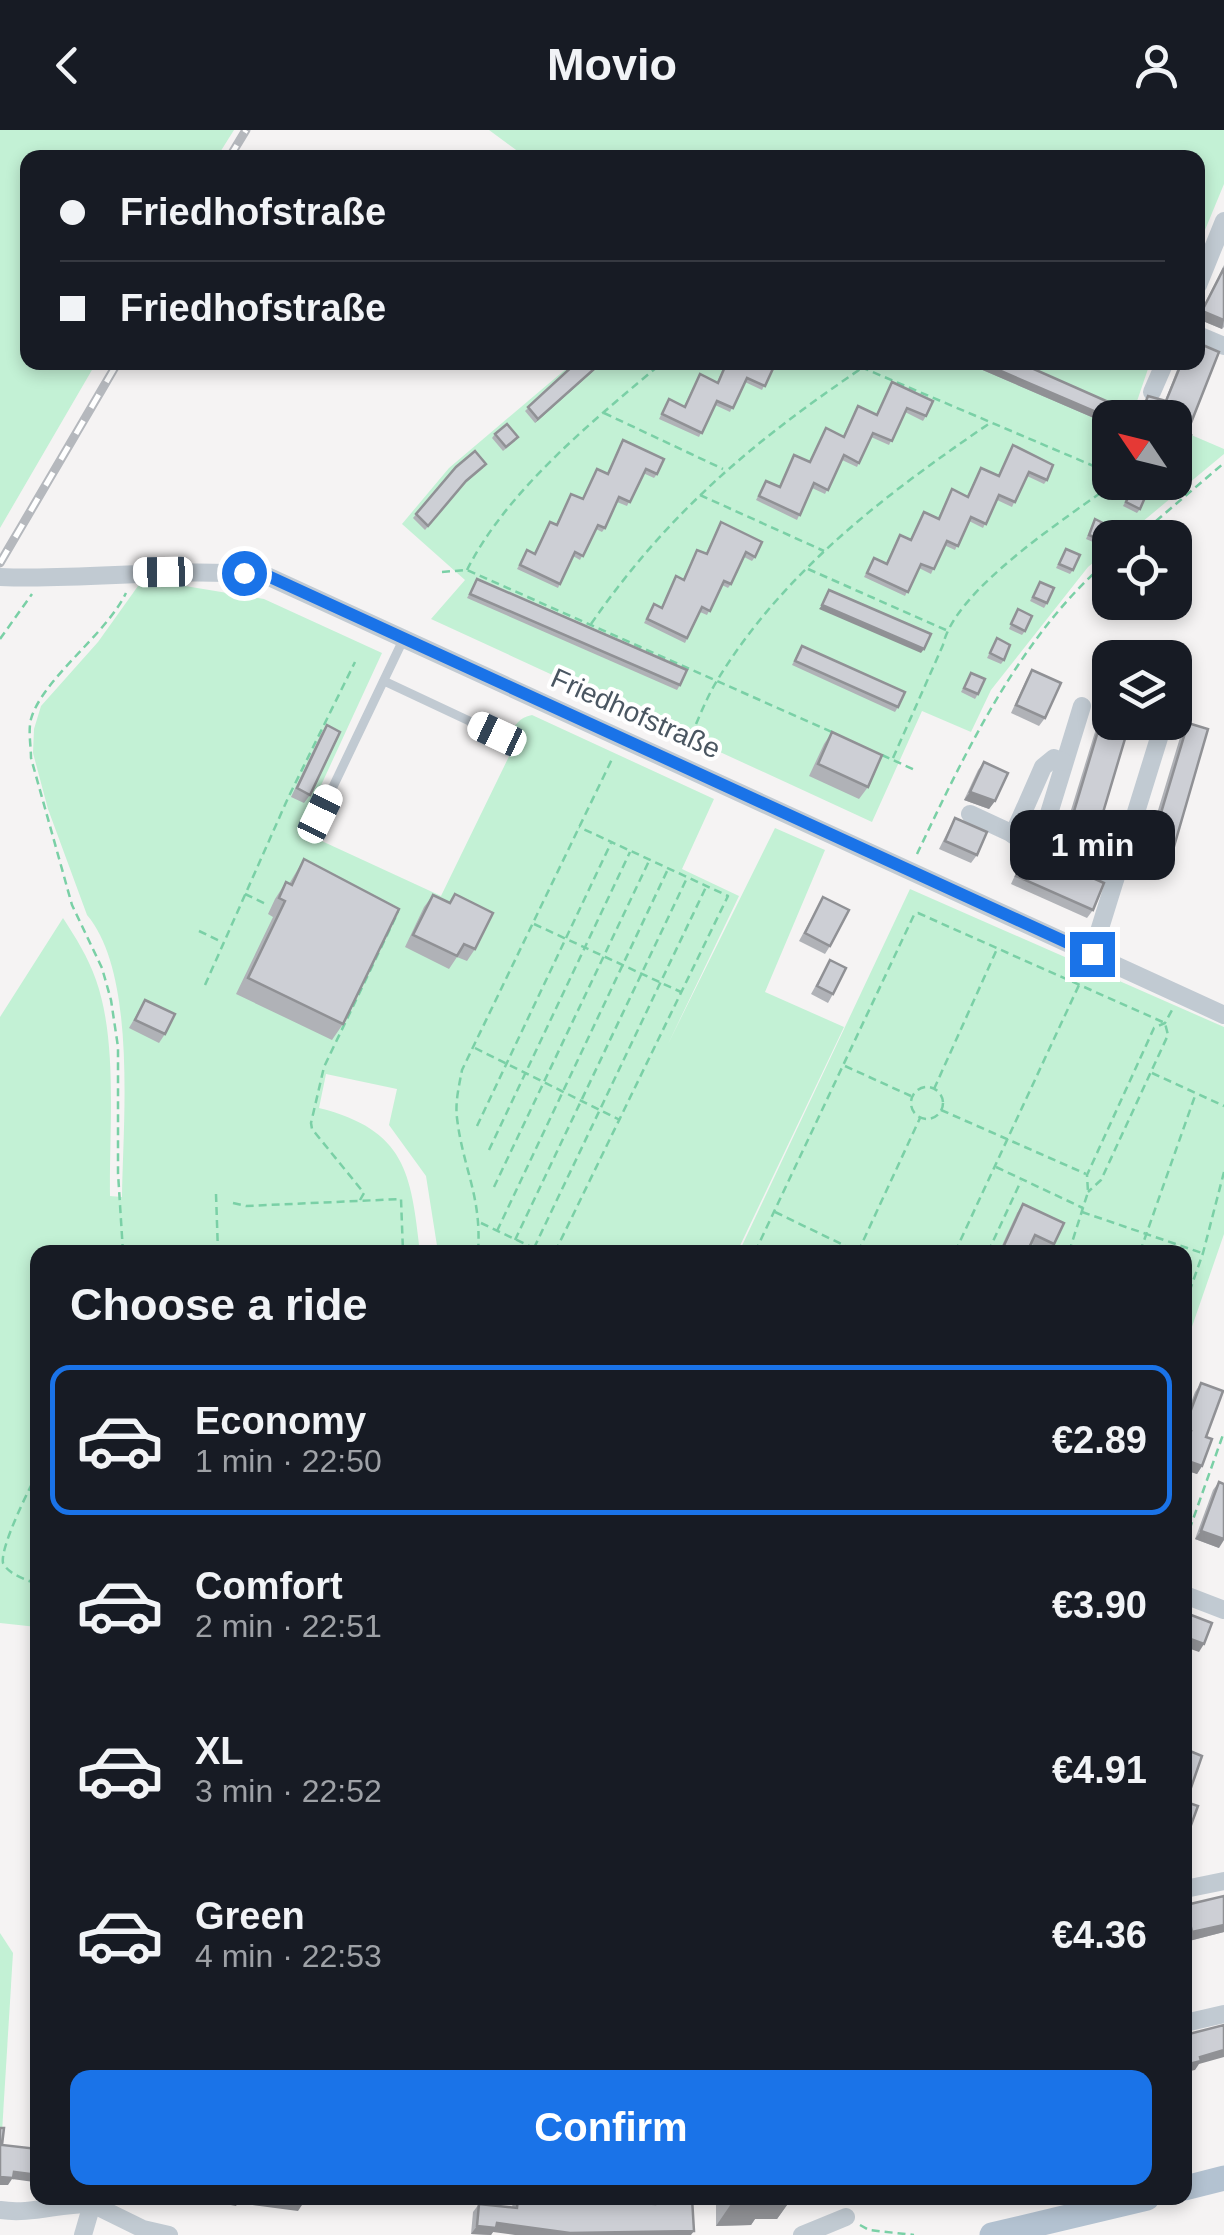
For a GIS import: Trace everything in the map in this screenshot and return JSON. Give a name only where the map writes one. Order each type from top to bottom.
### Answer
[{"type":"main road","points":[[1192,2186],[1224,2178]]},
{"type":"main road","points":[[992,2235],[1118,2205]]},
{"type":"street","points":[[1205,267],[1224,221]]},
{"type":"street","points":[[1152,392],[1162,370]]},
{"type":"street","name":"Friedhofstraße","points":[[0,577],[40,579],[222,571],[268,576],[1224,1015]]},
{"type":"street","points":[[1039,846],[1082,706]]},
{"type":"street","points":[[1092,954],[1158,740]]},
{"type":"street","points":[[1013,835],[1043,768],[1054,758],[1064,762]]},
{"type":"street","points":[[970,814],[1116,879]]},
{"type":"street","points":[[1192,1598],[1224,1610]]},
{"type":"street","points":[[1192,1887],[1224,1880]]},
{"type":"street","points":[[1192,2021],[1224,2014]]},
{"type":"street","points":[[0,2210],[20,2213],[60,2205]]},
{"type":"street","points":[[83,2235],[92,2205]]},
{"type":"street","points":[[94,2205],[143,2229],[170,2235]]},
{"type":"street","points":[[802,2235],[846,2217]]},
{"type":"lane","points":[[310,836],[404,638]]},
{"type":"lane","points":[[384,682],[497,734]]},
{"type":"path","points":[[467,570],[476,552],[524,490],[603,412],[653,370]]},
{"type":"path","points":[[590,625],[629,569],[698,494],[788,418],[859,370]]},
{"type":"path","points":[[867,370],[1092,466]]},
{"type":"path","points":[[603,412],[724,470]]},
{"type":"path","points":[[679,763],[716,681],[756,623],[824,551],[897,486],[990,423]]},
{"type":"path","points":[[1157,520],[1224,462]]},
{"type":"path","points":[[698,494],[824,551]]},
{"type":"path","points":[[892,760],[957,612],[1028,546],[1092,499]]},
{"type":"path","points":[[807,568],[946,630]]},
{"type":"path","points":[[442,572],[467,570],[840,736]]},
{"type":"path","points":[[123,1245],[118,1047],[111,1000],[102,968],[72,906],[31,758],[30,736],[32,719],[40,703],[94,640],[124,598],[134,573]]},
{"type":"path","points":[[0,639],[40,579]]},
{"type":"path","points":[[910,868],[994,702],[1018,665],[1092,579]]},
{"type":"path","points":[[206,985],[296,781],[355,662]]},
{"type":"path","points":[[478,1245],[480,1223],[457,1118],[462,1070],[622,738]]},
{"type":"path","points":[[874,752],[917,771]]},
{"type":"path","points":[[559,1245],[728,896],[579,827]]},
{"type":"path","points":[[477,1126],[612,842]]},
{"type":"path","points":[[489,1150],[631,851]]},
{"type":"path","points":[[494,1187],[650,859]]},
{"type":"path","points":[[497,1231],[668,868]]},
{"type":"path","points":[[515,1240],[688,877]]},
{"type":"path","points":[[535,1245],[707,886]]},
{"type":"path","points":[[245,894],[266,904]]},
{"type":"path","points":[[360,1200],[364,1193],[311,1123],[324,1067],[398,912]]},
{"type":"path","points":[[758,1245],[914,915],[927,914],[1165,1024]]},
{"type":"path","points":[[533,923],[682,992]]},
{"type":"path","points":[[199,931],[224,943]]},
{"type":"path","points":[[934,1089],[998,947]]},
{"type":"path","points":[[958,1245],[1079,984]]},
{"type":"path","points":[[1088,1192],[1102,1180],[1168,1035],[1165,1024],[1180,994]]},
{"type":"path","points":[[1072,1245],[1088,1192],[1087,1174],[1154,1028],[1165,1024]]},
{"type":"path","points":[[474,1047],[620,1120]]},
{"type":"path","points":[[843,1065],[912,1096]]},
{"type":"path","points":[[1151,1072],[1224,1106]]},
{"type":"path","points":[[922,1088],[934,1089],[942,1098],[941,1110],[932,1118],[920,1118],[912,1109],[912,1096],[922,1088]]},
{"type":"path","points":[[1142,1245],[1196,1094]]},
{"type":"path","points":[[941,1110],[1087,1174]]},
{"type":"path","points":[[862,1245],[920,1118]]},
{"type":"path","points":[[994,1167],[1082,1210],[1179,1245]]},
{"type":"path","points":[[1192,1284],[1224,1172]]},
{"type":"path","points":[[991,1245],[1022,1180]]},
{"type":"path","points":[[216,1194],[218,1245]]},
{"type":"path","points":[[234,1203],[246,1206],[401,1199],[403,1245]]},
{"type":"path","points":[[774,1212],[844,1245]]},
{"type":"path","points":[[480,1223],[527,1245]]},
{"type":"path","points":[[1192,1249],[1203,1253]]},
{"type":"path","points":[[1192,1522],[1224,1432]]},
{"type":"path","points":[[30,1487],[1,1553],[1,1563],[13,1574],[30,1581]]},
{"type":"path","points":[[846,2217],[869,2230],[914,2235]]},
{"type":"green space","points":[[0,130],[234,130],[221,150],[20,150],[20,370],[92,370],[0,528]]},
{"type":"green space","points":[[489,130],[1224,130],[1224,184],[1205,230],[1205,150],[516,150]]},
{"type":"green space","points":[[565,370],[1148,370],[1137,400],[1092,400],[1092,500],[1169,500],[1144,520],[1092,520],[1092,564],[991,690],[971,732],[922,711],[872,822],[431,619],[465,580],[402,524],[449,468]]},
{"type":"green space","points":[[1192,435],[1224,449],[1224,454],[1192,481]]},
{"type":"green space","points":[[143,579],[264,599],[382,653],[300,831],[441,896],[517,740],[510,736],[518,722],[528,716],[714,799],[682,869],[739,896],[668,1044],[775,828],[825,850],[765,992],[844,1027],[740,1245],[437,1245],[426,1176],[389,1125],[397,1089],[326,1074],[319,1108],[370,1129],[387,1142],[399,1159],[413,1199],[419,1245],[30,1245],[30,1626],[0,1623],[0,1017],[63,918],[89,963],[103,1004],[110,1058],[110,1196],[122,1197],[124,1050],[114,973],[103,941],[87,915],[48,809],[33,753],[34,729],[41,706],[98,642]]},
{"type":"green space","points":[[910,889],[1224,1027],[1224,1234],[1192,1327],[1192,1245],[742,1245]]},
{"type":"green space","points":[[0,1933],[13,1953],[2,2132],[0,2132]]},
{"type":"building","points":[[1224,268],[1224,320],[1205,312]]},
{"type":"building","points":[[1205,346],[1219,352],[1192,420],[1192,400],[1166,400],[1179,370],[1205,370]]},
{"type":"building","points":[[568,370],[593,370],[538,419],[528,407]]},
{"type":"building","points":[[724,370],[772,370],[765,386],[747,378],[733,408],[717,401],[702,433],[662,414],[669,399],[685,407],[700,374],[718,383]]},
{"type":"building","points":[[999,370],[1036,370],[1104,400],[1092,400],[1092,410]]},
{"type":"building","points":[[892,382],[933,401],[926,416],[907,408],[892,441],[873,433],[859,463],[844,455],[828,490],[814,483],[800,515],[759,496],[766,481],[780,487],[794,455],[810,462],[826,428],[844,437],[858,406],[877,415]]},
{"type":"building","points":[[507,424],[518,437],[506,447],[495,434]]},
{"type":"building","points":[[623,440],[664,459],[657,474],[646,469],[630,502],[619,497],[605,528],[598,525],[583,556],[575,552],[560,584],[520,565],[527,550],[535,554],[550,522],[557,525],[571,494],[583,499],[597,469],[608,474]]},
{"type":"building","points":[[1013,445],[1053,465],[1047,480],[1029,472],[1015,502],[999,495],[986,524],[971,517],[958,546],[947,541],[934,569],[921,564],[908,592],[867,573],[874,558],[887,564],[900,535],[911,540],[924,512],[939,519],[952,489],[968,497],[981,468],[999,476]]},
{"type":"building","points":[[475,451],[486,464],[428,526],[416,514]]},
{"type":"building","points":[[1127,500],[1144,500],[1140,509]]},
{"type":"building","points":[[721,522],[762,542],[755,557],[746,552],[731,584],[724,581],[710,611],[702,607],[687,638],[647,619],[654,604],[662,608],[676,576],[684,580],[697,550],[707,554]]},
{"type":"building","points":[[1066,549],[1080,555],[1073,570],[1059,564]]},
{"type":"building","points":[[477,579],[687,670],[680,685],[470,594]]},
{"type":"building","points":[[1040,582],[1054,588],[1047,603],[1033,597]]},
{"type":"building","points":[[829,590],[931,634],[924,649],[822,605]]},
{"type":"building","points":[[1018,609],[1032,616],[1025,631],[1011,624]]},
{"type":"building","points":[[997,638],[1010,645],[1004,660],[990,653]]},
{"type":"building","points":[[802,646],[905,692],[898,707],[795,661]]},
{"type":"building","points":[[1032,670],[1061,683],[1045,718],[1016,705]]},
{"type":"building","points":[[971,673],[985,679],[978,694],[964,688]]},
{"type":"building","points":[[1192,724],[1208,729],[1173,850],[1152,843],[1183,740],[1192,740]]},
{"type":"building","points":[[327,725],[340,732],[310,795],[297,788]]},
{"type":"building","points":[[832,732],[882,755],[868,787],[818,764]]},
{"type":"building","points":[[1095,740],[1125,740],[1096,836],[1069,828]]},
{"type":"building","points":[[984,762],[1008,773],[995,801],[970,792]]},
{"type":"building","points":[[955,818],[987,832],[977,855],[945,841]]},
{"type":"building","points":[[1143,838],[1151,841],[1146,856],[1138,854]]},
{"type":"building","points":[[1028,849],[1104,883],[1093,910],[1016,876]]},
{"type":"building","points":[[304,859],[399,909],[343,1024],[248,978],[285,901],[279,898],[286,882],[292,885]]},
{"type":"building","points":[[455,894],[493,913],[475,949],[464,944],[457,956],[413,935],[433,895],[450,903]]},
{"type":"building","points":[[823,897],[849,910],[830,946],[805,933]]},
{"type":"building","points":[[830,960],[846,968],[833,994],[817,986]]},
{"type":"building","points":[[145,1000],[175,1014],[165,1034],[135,1020]]},
{"type":"building","points":[[1023,1204],[1064,1223],[1054,1244],[1035,1235],[1030,1245],[1004,1245]]},
{"type":"building","points":[[1201,1383],[1223,1391],[1206,1437],[1212,1439],[1202,1466],[1192,1462],[1192,1407]]},
{"type":"building","points":[[1219,1482],[1224,1484],[1224,1539],[1201,1531]]},
{"type":"building","points":[[1192,1615],[1212,1623],[1204,1644],[1192,1640]]},
{"type":"building","points":[[1192,1752],[1202,1756],[1192,1785]]},
{"type":"building","points":[[1224,1896],[1224,1925],[1192,1932],[1192,1904]]},
{"type":"building","points":[[1224,2025],[1224,2050],[1192,2063],[1192,2033]]},
{"type":"building","points":[[0,2128],[4,2128],[2,2145],[30,2148],[30,2174],[14,2172],[13,2178],[0,2177]]},
{"type":"building","points":[[479,2205],[692,2205],[694,2231],[570,2233],[497,2223],[496,2228],[477,2226]]},
{"type":"railway","points":[[234,150],[246,130]]},
{"type":"railway","points":[[0,563],[113,370]]},
{"type":"route","points":[[244,573],[268,576],[1092,954]]}]
